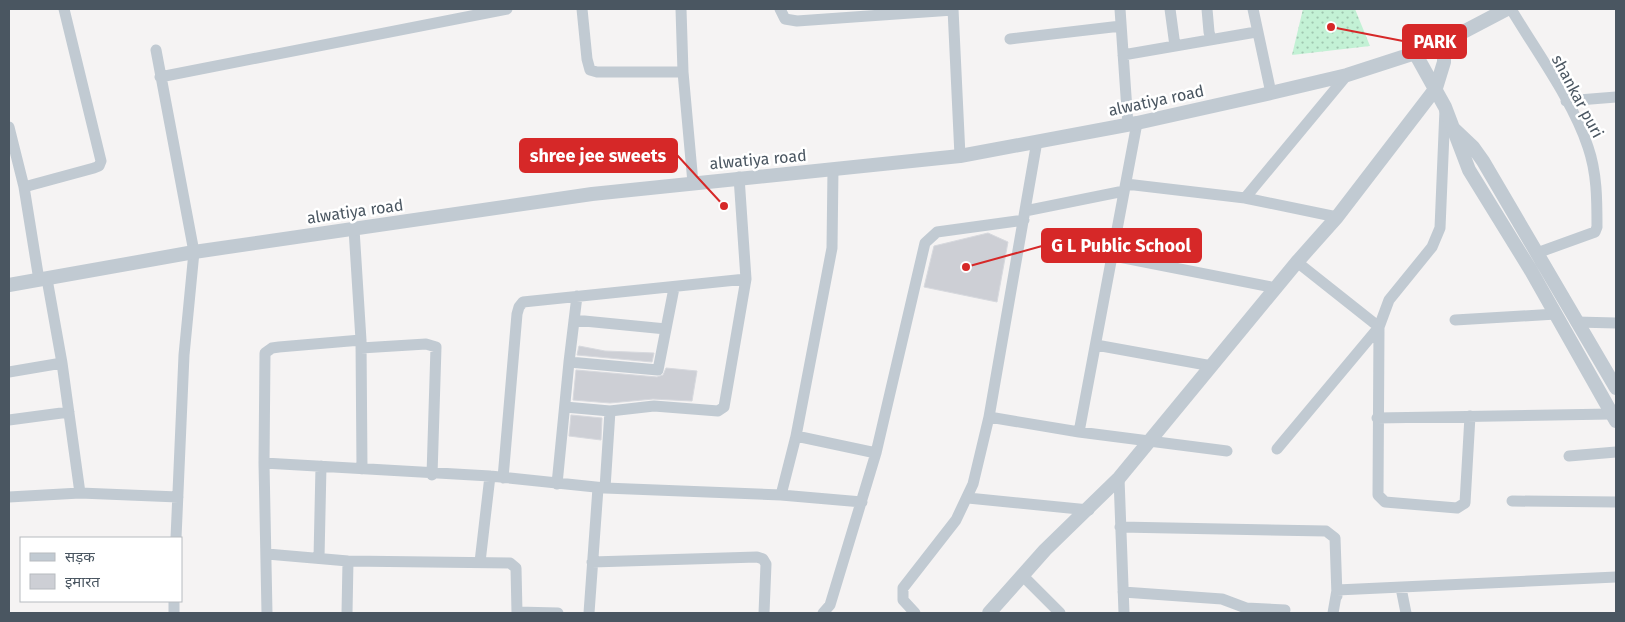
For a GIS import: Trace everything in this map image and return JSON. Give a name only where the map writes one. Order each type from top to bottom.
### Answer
[{"type":"street","points":[[24,187],[94,168],[101,161],[64,9]]},
{"type":"street","points":[[160,77],[501,9]]},
{"type":"street","points":[[582,9],[587,59],[590,70],[597,72],[683,72]]},
{"type":"street","points":[[681,9],[683,72],[693,182]]},
{"type":"street","points":[[780,9],[785,19],[797,21],[953,9],[960,156]]},
{"type":"street","points":[[1079,432],[1114,256],[1133,124],[1123,55],[1120,9]]},
{"type":"street","points":[[1170,9],[1175,46]]},
{"type":"street","points":[[1207,9],[1208,32],[1212,40]]},
{"type":"street","points":[[1253,9],[1256,32],[1270,93]]},
{"type":"street","name":"alwatiya road","points":[[9,285],[194,252],[592,194],[740,177],[960,156],[1133,124],[1347,75],[1444,42],[1507,9]]},
{"type":"street","name":"shankar puri","points":[[1511,9],[1566,101],[1589,148],[1596,187],[1597,227],[1589,236],[1537,253]]},
{"type":"street","points":[[1010,39],[1121,26]]},
{"type":"street","points":[[1123,55],[1256,32]]},
{"type":"street","points":[[989,613],[1022,575],[1119,478],[1297,262],[1337,217],[1436,88],[1444,62],[1444,42]]},
{"type":"street","points":[[156,50],[194,252],[184,355],[176,537]]},
{"type":"street","points":[[1377,418],[1470,416],[1614,417],[1556,314],[1469,170],[1445,107],[1415,52]]},
{"type":"street","points":[[1245,198],[1347,75]]},
{"type":"street","points":[[1566,101],[1616,97]]},
{"type":"street","points":[[1445,107],[1440,228],[1432,247],[1389,300],[1379,327],[1377,418],[1378,495],[1380,500],[1458,508],[1465,503],[1470,416]]},
{"type":"street","points":[[9,127],[62,363],[80,493]]},
{"type":"street","points":[[1453,129],[1473,147],[1483,161],[1616,388]]},
{"type":"street","points":[[915,613],[901,596],[903,588],[956,520],[968,498],[989,417],[1037,141]]},
{"type":"street","points":[[781,496],[796,436],[832,248],[833,169]]},
{"type":"street","points":[[565,406],[610,411],[654,406],[718,411],[724,408],[746,279],[740,177]]},
{"type":"street","points":[[823,613],[830,605],[876,452],[925,243],[937,232],[1024,216],[1125,187],[1245,198],[1337,217]]},
{"type":"street","points":[[354,229],[361,344],[362,469]]},
{"type":"street","points":[[1114,256],[1276,288]]},
{"type":"street","points":[[1297,262],[1379,327]]},
{"type":"street","points":[[503,478],[519,307],[529,300],[674,288],[746,279]]},
{"type":"street","points":[[569,362],[658,370],[674,288]]},
{"type":"street","points":[[557,484],[577,296]]},
{"type":"street","points":[[1455,320],[1556,314]]},
{"type":"street","points":[[574,320],[666,329]]},
{"type":"street","points":[[1576,322],[1616,323]]},
{"type":"street","points":[[1277,449],[1379,327]]},
{"type":"street","points":[[267,613],[264,463],[265,353],[272,348],[279,347],[361,344],[426,344],[436,347],[432,475]]},
{"type":"street","points":[[1096,345],[1212,366]]},
{"type":"street","points":[[9,372],[62,363]]},
{"type":"street","points":[[589,613],[592,562],[610,411]]},
{"type":"street","points":[[9,420],[69,412]]},
{"type":"street","points":[[989,417],[1079,432],[1227,451]]},
{"type":"street","points":[[796,436],[876,452]]},
{"type":"street","points":[[1568,456],[1616,452]]},
{"type":"street","points":[[264,463],[432,475],[490,476],[601,488],[781,496],[862,502]]},
{"type":"street","points":[[319,558],[321,466]]},
{"type":"street","points":[[480,562],[490,476]]},
{"type":"street","points":[[1119,478],[1124,613]]},
{"type":"street","points":[[9,497],[80,493],[178,497]]},
{"type":"street","points":[[968,498],[1089,510]]},
{"type":"street","points":[[1512,501],[1616,502]]},
{"type":"street","points":[[1120,527],[1326,531],[1335,538],[1339,613]]},
{"type":"street","points":[[267,554],[348,560],[480,562],[514,565],[517,574],[517,613],[558,613]]},
{"type":"street","points":[[592,562],[757,557],[766,564],[764,613]]},
{"type":"street","points":[[347,613],[348,560]]},
{"type":"street","points":[[1022,575],[1060,613]]},
{"type":"street","points":[[1337,590],[1616,576]]},
{"type":"street","points":[[1401,588],[1406,613]]},
{"type":"street","points":[[1333,613],[1337,590]]},
{"type":"street","points":[[1123,592],[1217,598],[1246,608],[1285,610]]},
{"type":"green space","points":[[1303,9],[1355,9],[1370,46],[1292,55]]},
{"type":"building","points":[[988,233],[1008,242],[997,302],[924,287],[934,246]]},
{"type":"building","points":[[579,346],[605,351],[654,353],[652,362],[577,355]]},
{"type":"building","points":[[666,368],[697,371],[692,401],[653,399],[610,403],[573,400],[576,370],[657,377],[663,375]]},
{"type":"building","points":[[571,415],[602,418],[601,440],[569,436]]},
{"type":"place","name":"PARK","points":[[1331,27]]},
{"type":"place","name":"shree jee sweets","points":[[724,206]]},
{"type":"place","name":"G L Public School","points":[[966,267]]}]
